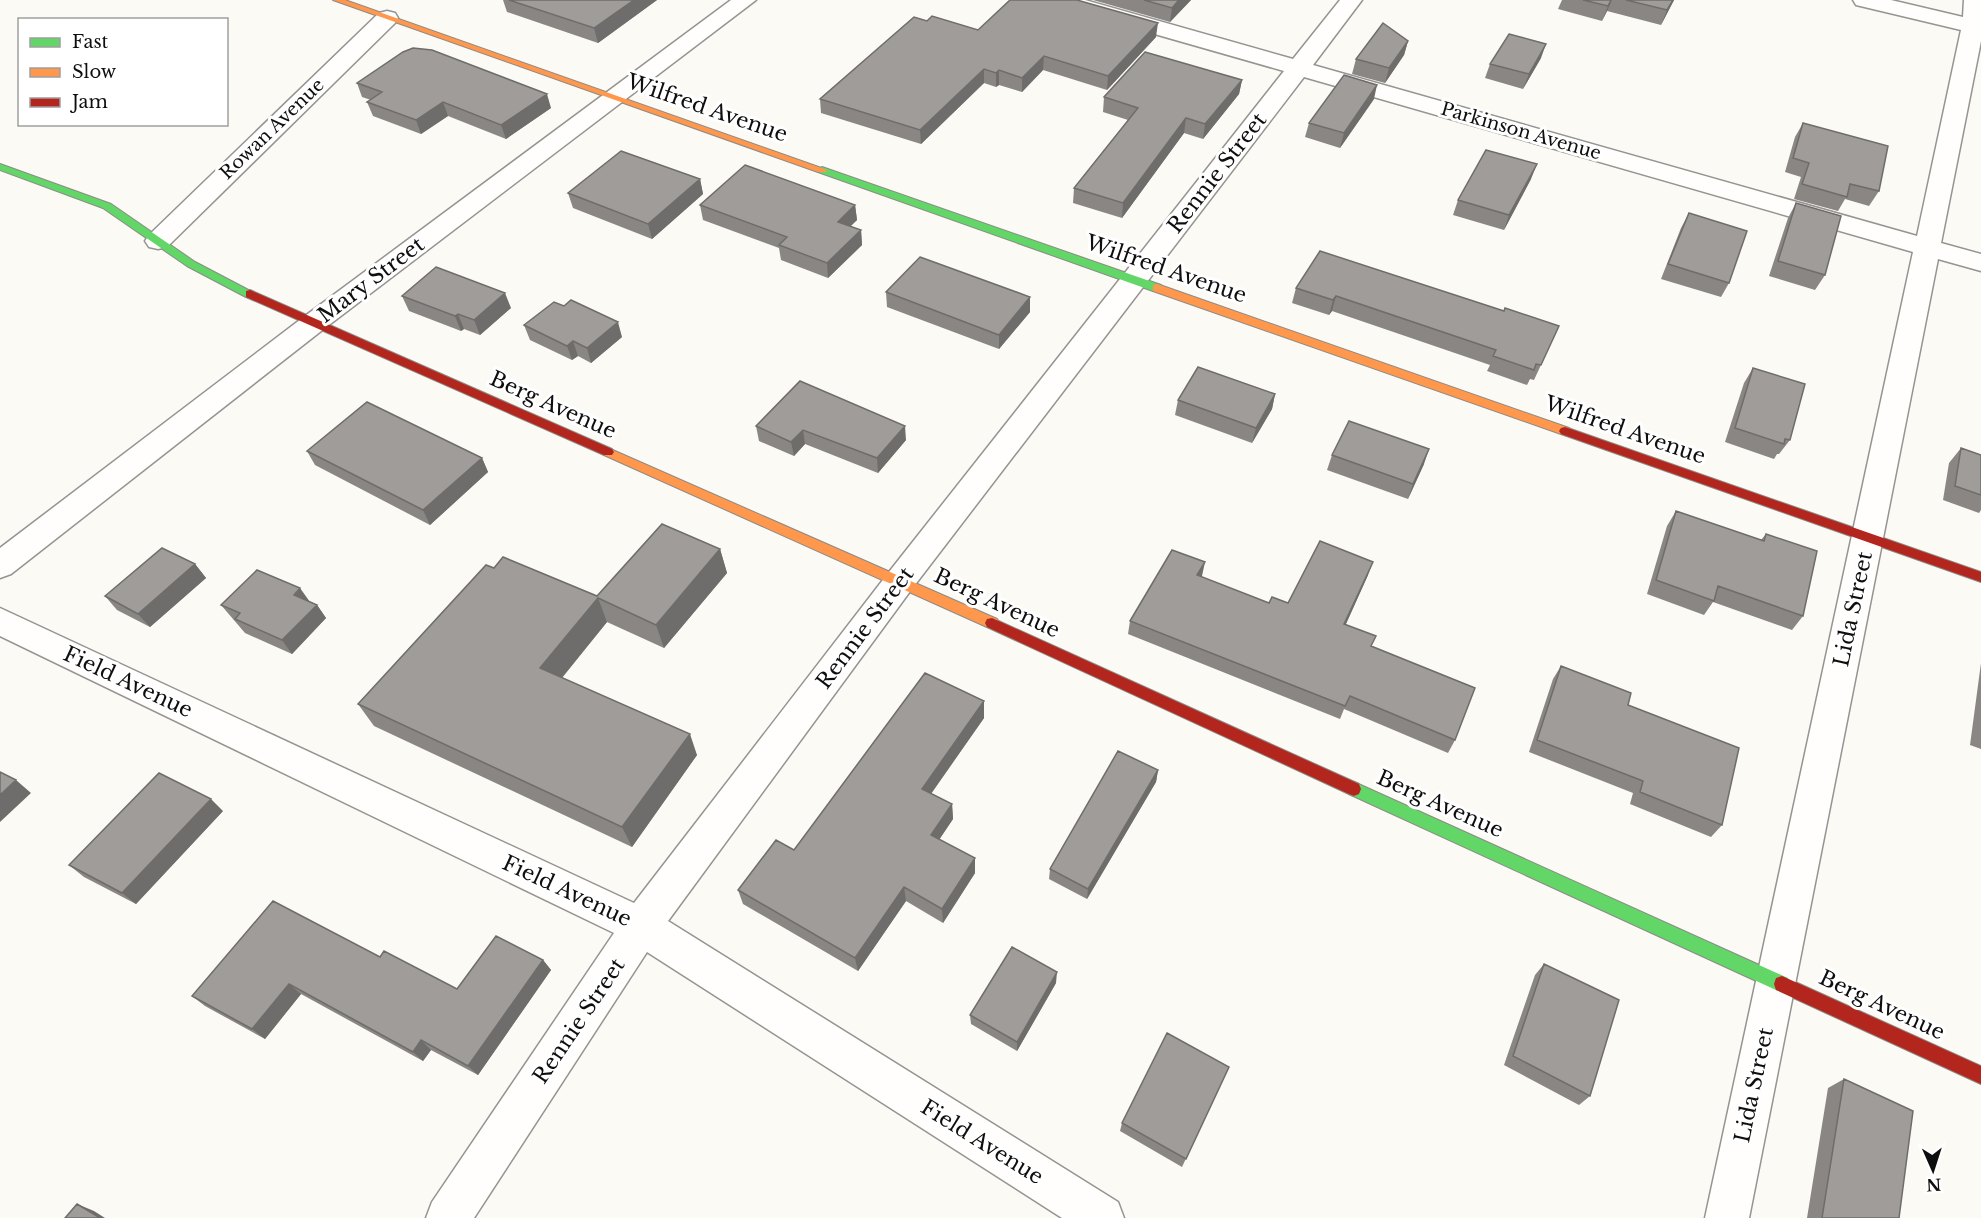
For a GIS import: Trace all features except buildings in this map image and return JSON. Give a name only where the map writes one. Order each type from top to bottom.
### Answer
[{"type":"street","name":"Wilfred Avenue","points":[[337,0],[1981,577]]},
{"type":"street","name":"Mary Street","points":[[0,565],[315,322],[745,0]]},
{"type":"street","name":"Parkinson Avenue","points":[[1061,0],[1981,263]]},
{"type":"street","name":"Rennie Street","points":[[448,1218],[641,926],[900,581],[1351,0]]},
{"type":"street","points":[[1864,0],[1976,18]]},
{"type":"street","name":"Rowan Avenue","points":[[158,241],[387,18]]},
{"type":"street","name":"Lida Street","points":[[1727,1218],[1976,18]]},
{"type":"street","name":"Berg Avenue","points":[[0,166],[107,206],[231,286],[900,581],[1981,1074]]},
{"type":"street","name":"Field Avenue","points":[[0,621],[641,926],[1102,1218]]},
{"type":"traffic: fast","points":[[0,167],[107,206],[191,264],[250,294]]},
{"type":"traffic: fast","points":[[822,170],[1157,288]]},
{"type":"traffic: fast","points":[[1354,789],[1782,984]]},
{"type":"traffic: slow","points":[[337,0],[822,170]]},
{"type":"traffic: slow","points":[[1157,288],[1565,431]]},
{"type":"traffic: slow","points":[[608,452],[992,623]]},
{"type":"traffic: jam","points":[[250,294],[608,452]]},
{"type":"traffic: jam","points":[[1565,431],[1981,577]]},
{"type":"traffic: jam","points":[[992,623],[1354,789]]},
{"type":"traffic: jam","points":[[1782,984],[1981,1075]]}]
